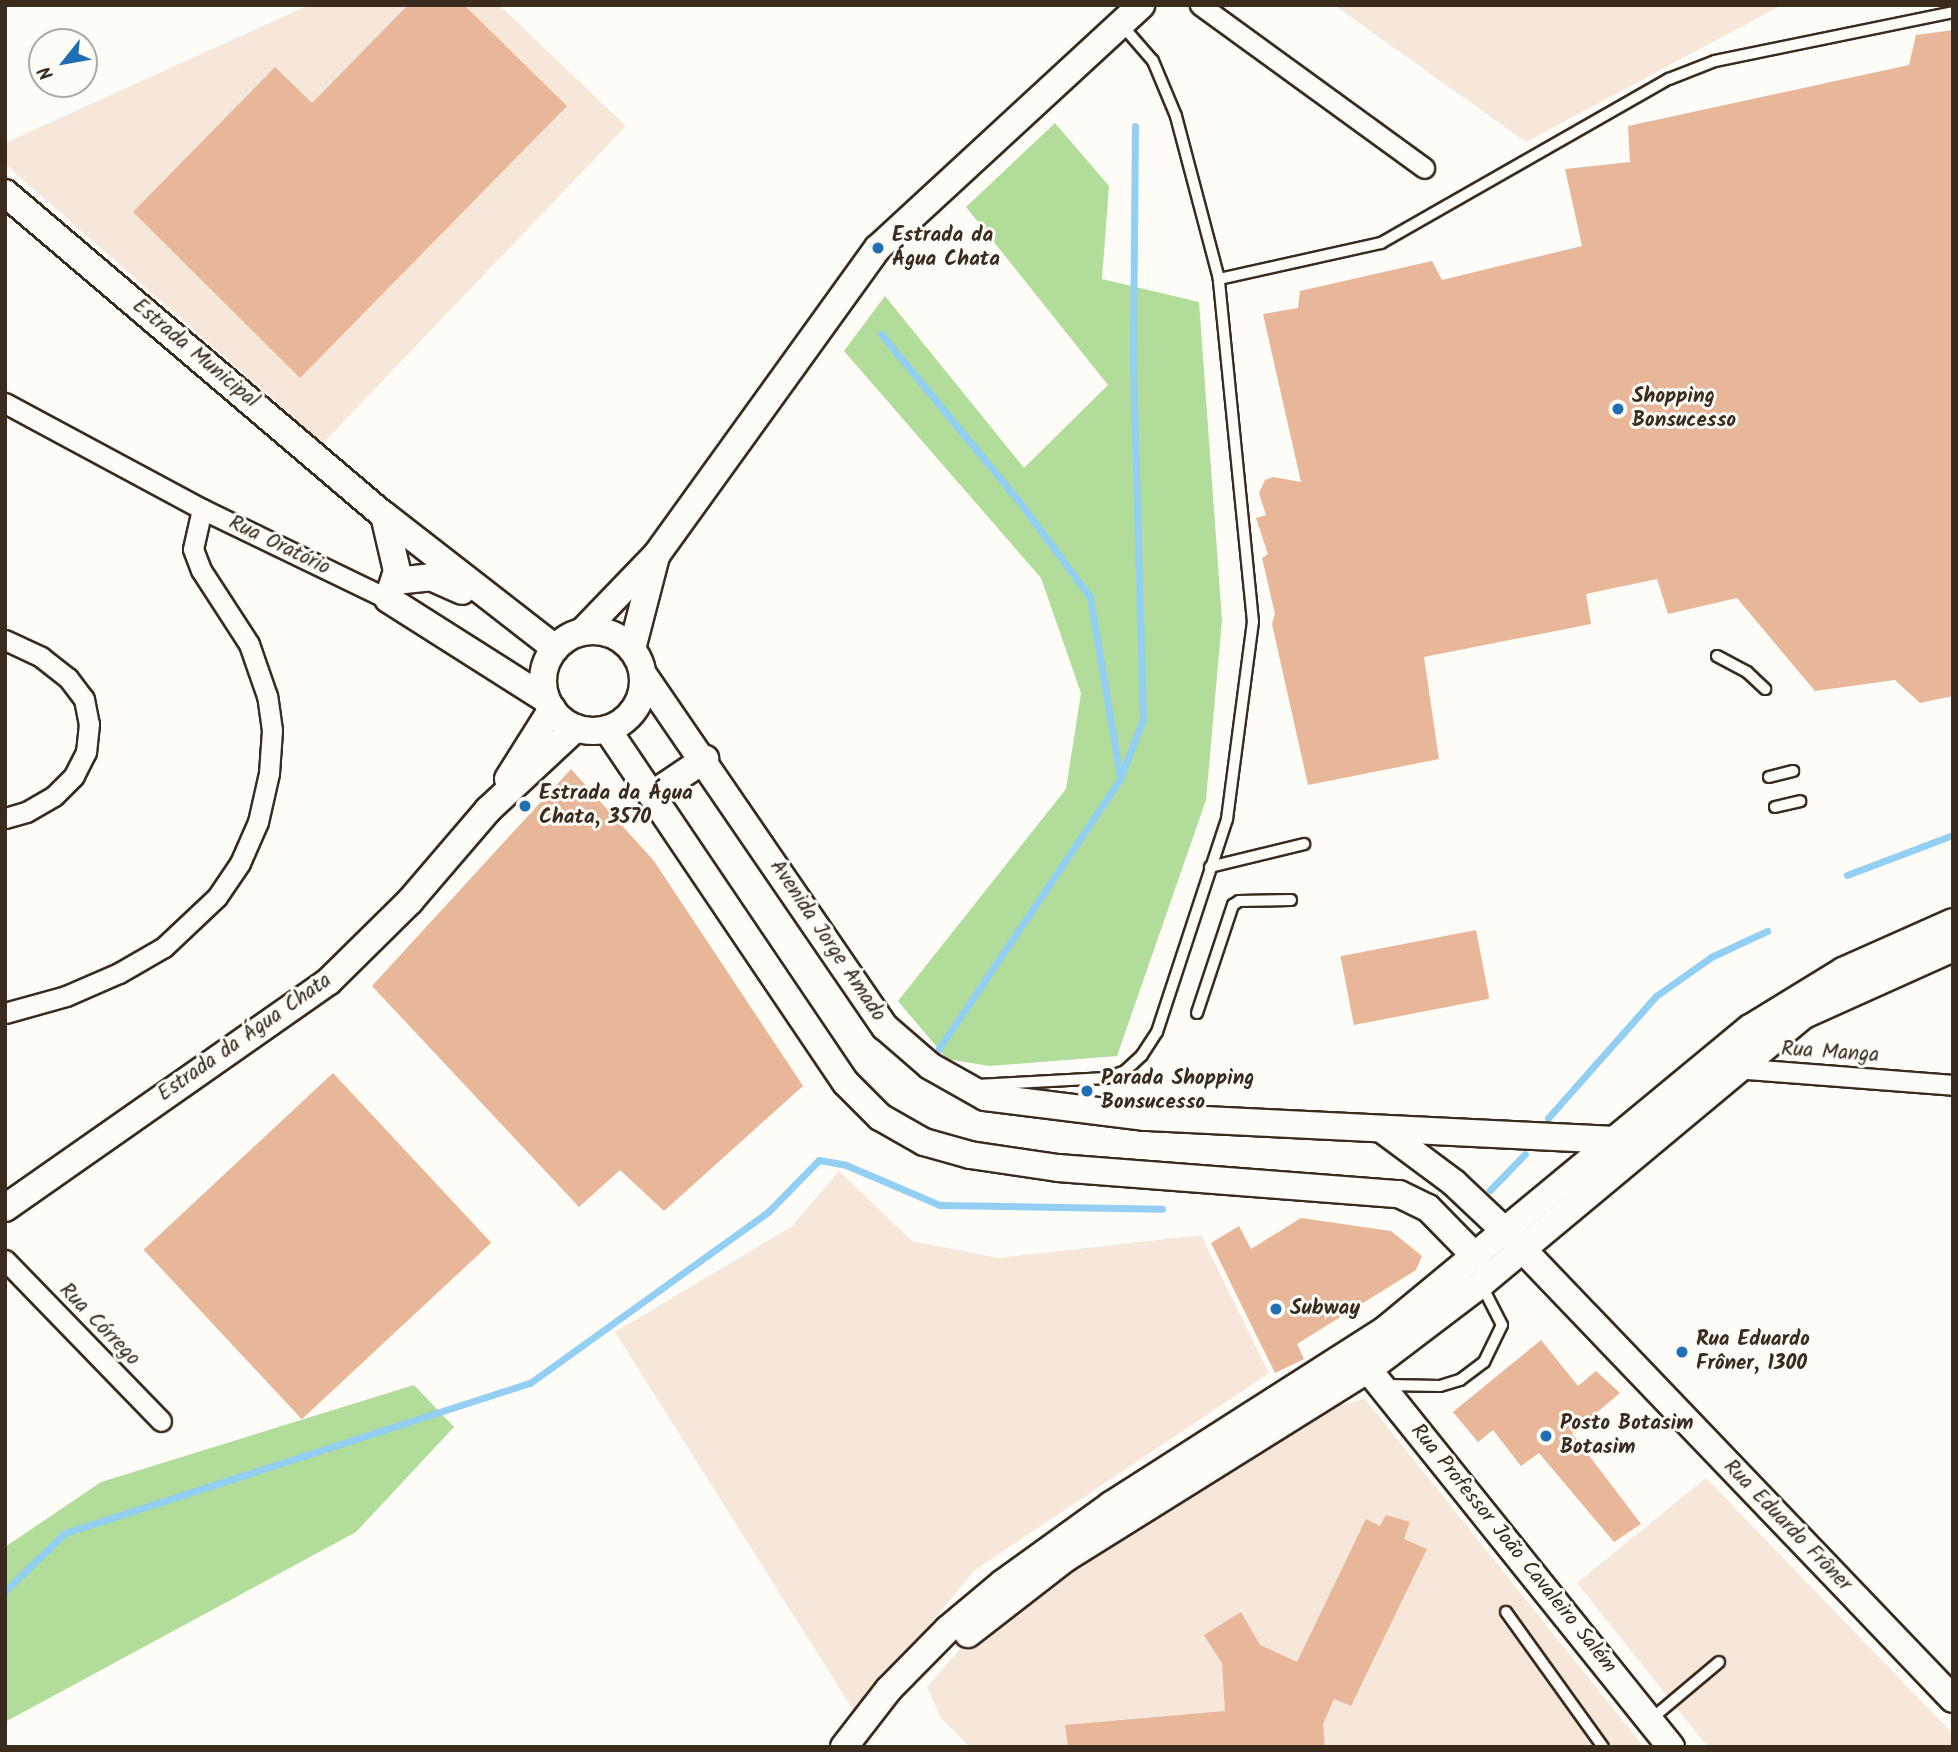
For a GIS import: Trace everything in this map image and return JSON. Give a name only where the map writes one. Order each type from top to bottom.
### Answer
[{"type":"street","points":[[582,632],[609,634],[632,649],[643,674],[643,689],[631,715],[607,729],[576,728],[549,705],[544,673],[555,648],[582,632],[657,554],[878,248],[1141,5]]},
{"type":"street","points":[[1200,5],[1424,168]]},
{"type":"street","name":"Estrada Municipal","points":[[5,193],[384,514],[507,614],[555,648]]},
{"type":"street","name":"Rua Oratório","points":[[5,403],[202,509],[392,590],[549,705]]},
{"type":"street","points":[[5,1013],[77,992],[164,947],[217,897],[240,863],[258,822],[269,773],[272,730],[267,696],[249,644],[201,570],[193,549],[202,509]]},
{"type":"street","points":[[384,514],[396,561],[392,590],[431,576],[507,614]]},
{"type":"street","points":[[632,649],[657,554]]},
{"type":"street","points":[[5,640],[41,657],[68,678],[84,699],[89,724],[86,752],[74,776],[54,796],[26,812],[5,818]]},
{"type":"street","name":"Avenida Jorge Amado","points":[[643,674],[705,759],[885,1027],[930,1066],[985,1097],[1146,1117],[1612,1140]]},
{"type":"street","name":"Estrada da Água Chata","points":[[488,810],[549,705]]},
{"type":"street","name":"Estrada da Água Chata","points":[[5,1208],[329,981],[410,901],[488,810],[576,728]]},
{"type":"street","points":[[607,729],[846,1083],[880,1117],[913,1135],[970,1156],[1058,1168],[1399,1194],[1428,1208],[1474,1270]]},
{"type":"street","points":[[653,794],[705,759]]},
{"type":"street","points":[[1514,1241],[1612,1140],[1703,1066],[1806,992],[1953,922]]},
{"type":"street","points":[[861,1747],[953,1645],[1066,1558],[1369,1369],[1474,1270],[1739,1069],[1804,1015],[1953,948]]},
{"type":"street","name":"Rua Manga","points":[[1703,1066],[1953,1085]]},
{"type":"street","points":[[1383,1130],[1454,1184],[1514,1241]]},
{"type":"street","name":"Rua Eduardo Frôner","points":[[1514,1241],[1953,1699]]},
{"type":"street","name":"Rua Córrego","points":[[5,1261],[161,1420]]},
{"type":"street","points":[[844,1747],[889,1689],[948,1629],[1003,1583],[1133,1490],[1369,1369]]},
{"type":"street","name":"Rua Professor João Cavaleiro Salém","points":[[1369,1369],[1671,1747]]},
{"type":"lane","points":[[1219,279],[1381,243],[1669,79],[1715,61],[1953,12]]},
{"type":"lane","points":[[963,1086],[1106,1079],[1125,1071],[1157,1032],[1227,818],[1253,622],[1219,279],[1176,116],[1153,61],[1121,24]]},
{"type":"lane","points":[[1717,656],[1747,673],[1766,689]]},
{"type":"lane","points":[[1769,777],[1793,771]]},
{"type":"lane","points":[[1775,807],[1800,801]]},
{"type":"lane","points":[[1210,867],[1304,844]]},
{"type":"lane","points":[[1197,1013],[1233,905],[1239,901],[1291,900]]},
{"type":"lane","points":[[1369,1369],[1440,1386],[1460,1380],[1485,1362],[1502,1325],[1474,1270]]},
{"type":"lane","points":[[1506,1612],[1603,1747]]},
{"type":"lane","points":[[1650,1720],[1719,1662]]},
{"type":"shaded area","points":[[309,5],[499,5],[626,126],[323,443],[5,164],[5,143]]},
{"type":"shaded area","points":[[1334,5],[1782,5],[1526,142]]},
{"type":"shaded area","points":[[839,1171],[912,1241],[999,1258],[1201,1235],[1269,1373],[975,1570],[855,1713],[615,1332],[791,1227]]},
{"type":"shaded area","points":[[1365,1399],[1644,1747],[970,1747],[941,1718],[927,1687],[964,1644],[1065,1570],[1321,1409]]},
{"type":"shaded area","points":[[1706,1478],[1953,1734],[1953,1747],[1708,1747],[1577,1583]]},
{"type":"green space","points":[[1055,123],[1109,186],[1102,279],[1199,302],[1222,620],[1206,800],[1117,1056],[989,1066],[947,1059],[898,1001],[1066,789],[1081,693],[1041,578],[844,351],[885,296],[1024,468],[1108,385],[966,207]]},
{"type":"green space","points":[[414,1385],[454,1427],[356,1532],[5,1722],[5,1547],[101,1482]]},
{"type":"building","points":[[408,5],[464,5],[567,106],[300,378],[133,212],[275,67],[312,103]]},
{"type":"building","name":"Shopping Bonsucesso","points":[[1953,30],[1953,696],[1920,703],[1895,680],[1815,691],[1737,598],[1668,614],[1657,579],[1586,594],[1591,624],[1424,657],[1439,759],[1308,785],[1272,624],[1275,614],[1262,558],[1268,554],[1256,518],[1266,515],[1259,493],[1265,480],[1273,477],[1301,482],[1263,314],[1298,308],[1300,291],[1432,261],[1442,280],[1582,246],[1565,169],[1630,162],[1628,126],[1909,65],[1916,35]]},
{"type":"building","points":[[571,769],[654,861],[803,1086],[664,1211],[620,1170],[579,1207],[372,986]]},
{"type":"building","points":[[1476,930],[1489,999],[1354,1025],[1341,956]]},
{"type":"building","points":[[333,1073],[491,1243],[302,1419],[144,1250]]},
{"type":"building","points":[[1301,1218],[1391,1231],[1422,1256],[1416,1270],[1297,1344],[1304,1359],[1275,1373],[1211,1243],[1239,1226],[1251,1249]]},
{"type":"building","name":"Posto Botasim Botasim","points":[[1541,1340],[1578,1386],[1596,1371],[1620,1393],[1572,1433],[1641,1524],[1614,1542],[1539,1453],[1521,1466],[1493,1430],[1478,1442],[1453,1412]]},
{"type":"building","points":[[1386,1515],[1410,1522],[1404,1539],[1427,1549],[1351,1706],[1334,1699],[1323,1724],[1325,1747],[1068,1747],[1065,1725],[1225,1711],[1222,1663],[1204,1635],[1241,1612],[1260,1645],[1297,1662],[1366,1519],[1380,1526]]},
{"type":"waterway","points":[[938,1050],[1120,779],[1143,719],[1133,352],[1135,126]]},
{"type":"waterway","points":[[881,334],[1018,500],[1090,597],[1120,776]]},
{"type":"waterway","points":[[1847,875],[1953,835]]},
{"type":"waterway","points":[[1548,1118],[1656,996],[1711,957],[1767,931]]},
{"type":"waterway","points":[[1490,1190],[1525,1154]]},
{"type":"waterway","points":[[5,1591],[65,1533],[530,1383],[769,1211],[819,1160],[846,1165],[940,1205],[1162,1209]]},
{"type":"place","name":"Estrada da Água Chata","points":[[878,248]]},
{"type":"place","name":"Shopping Bonsucesso","points":[[1618,409]]},
{"type":"place","name":"Estrada da Água Chata, 3570","points":[[525,806]]},
{"type":"place","name":"Parada Shopping Bonsucesso","points":[[1087,1091]]},
{"type":"place","name":"Subway","points":[[1276,1309]]},
{"type":"place","name":"Rua Eduardo Frôner, 1300","points":[[1682,1352]]},
{"type":"place","name":"Posto Botasim Botasim","points":[[1546,1436]]}]
